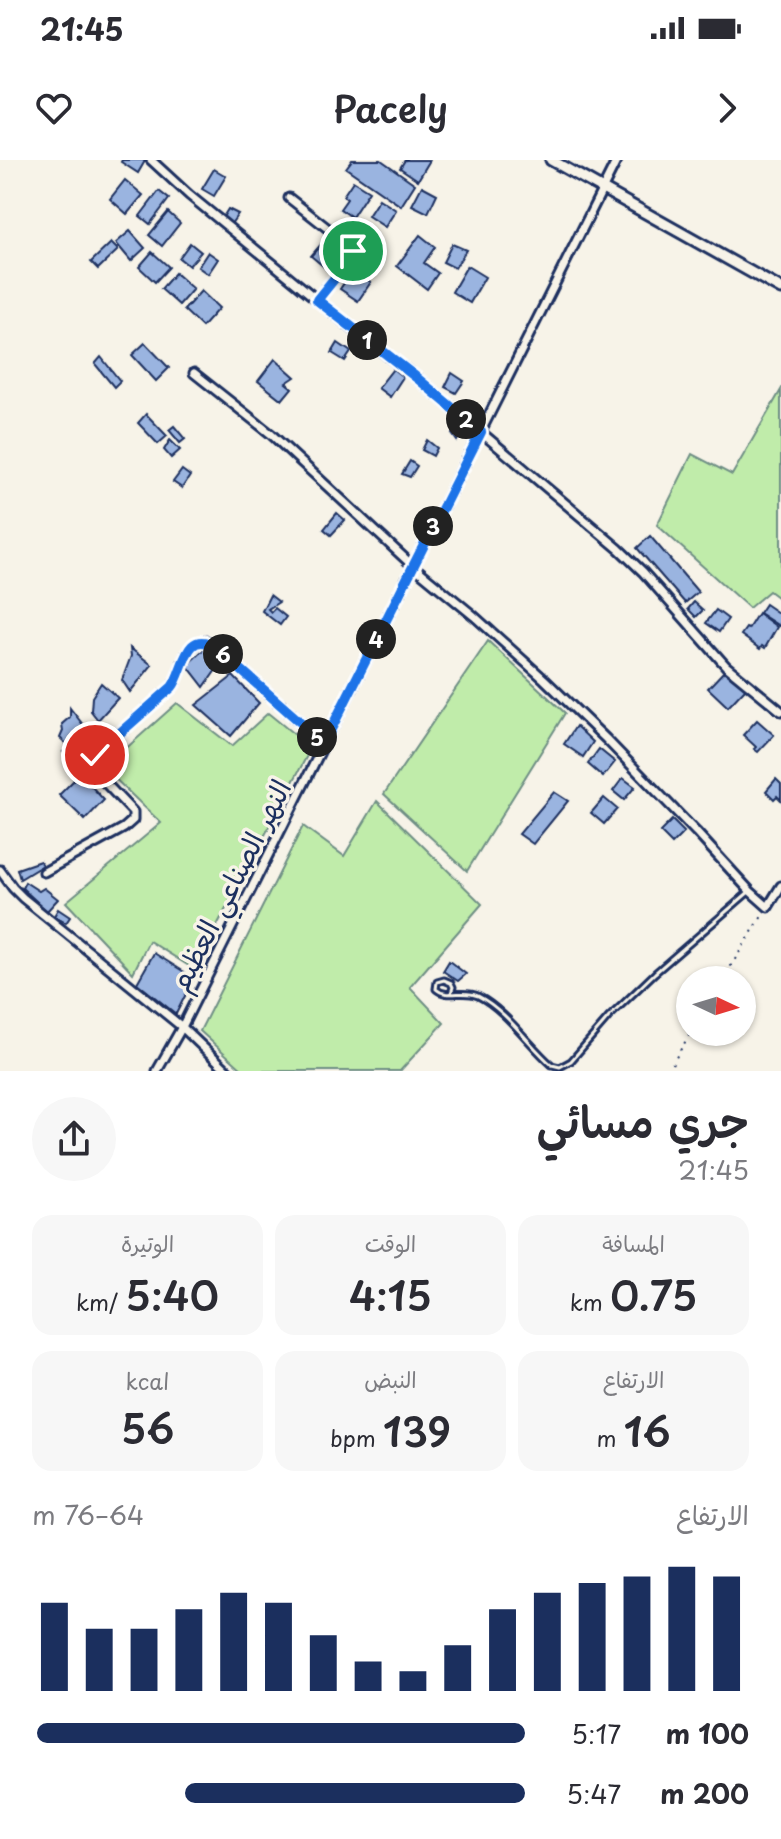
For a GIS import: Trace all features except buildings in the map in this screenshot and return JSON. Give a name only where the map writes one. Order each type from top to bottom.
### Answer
[{"type":"street","points":[[151,160],[189,195],[417,378],[619,549],[726,666],[781,711]]},
{"type":"street","points":[[551,160],[781,289]]},
{"type":"street","name":"النهر الصناعي العظيم","points":[[157,1071],[182,1027],[617,160]]},
{"type":"street","points":[[289,198],[353,251],[351,258],[317,300]]},
{"type":"street","points":[[194,373],[271,434],[413,566],[544,679],[647,780],[768,907],[781,886]]},
{"type":"street","points":[[44,872],[133,820],[133,812],[94,771],[95,755],[172,687],[185,655],[195,644],[206,641],[215,647],[324,743]]},
{"type":"street","points":[[2,875],[23,898],[182,1027],[228,1071]]},
{"type":"lane","points":[[451,993],[451,983],[444,980],[437,982],[439,993],[480,996],[552,1065],[564,1066],[644,984],[750,891]]},
{"type":"path","points":[[731,966],[768,907]]},
{"type":"path","points":[[668,1071],[683,1046]]},
{"type":"green space","points":[[781,390],[781,600],[769,591],[749,608],[657,525],[692,454],[732,475]]},
{"type":"green space","points":[[488,641],[565,713],[467,871],[384,794]]},
{"type":"green space","points":[[177,703],[232,746],[268,713],[311,748],[194,969],[149,941],[133,973],[66,902],[161,823],[104,768]]},
{"type":"green space","points":[[377,801],[482,904],[410,987],[444,1023],[400,1071],[244,1071],[200,1031],[303,826],[344,856]]},
{"type":"route","points":[[95,755],[172,687],[185,655],[195,644],[206,641],[324,743],[481,432],[317,300],[351,258],[353,251]]}]
